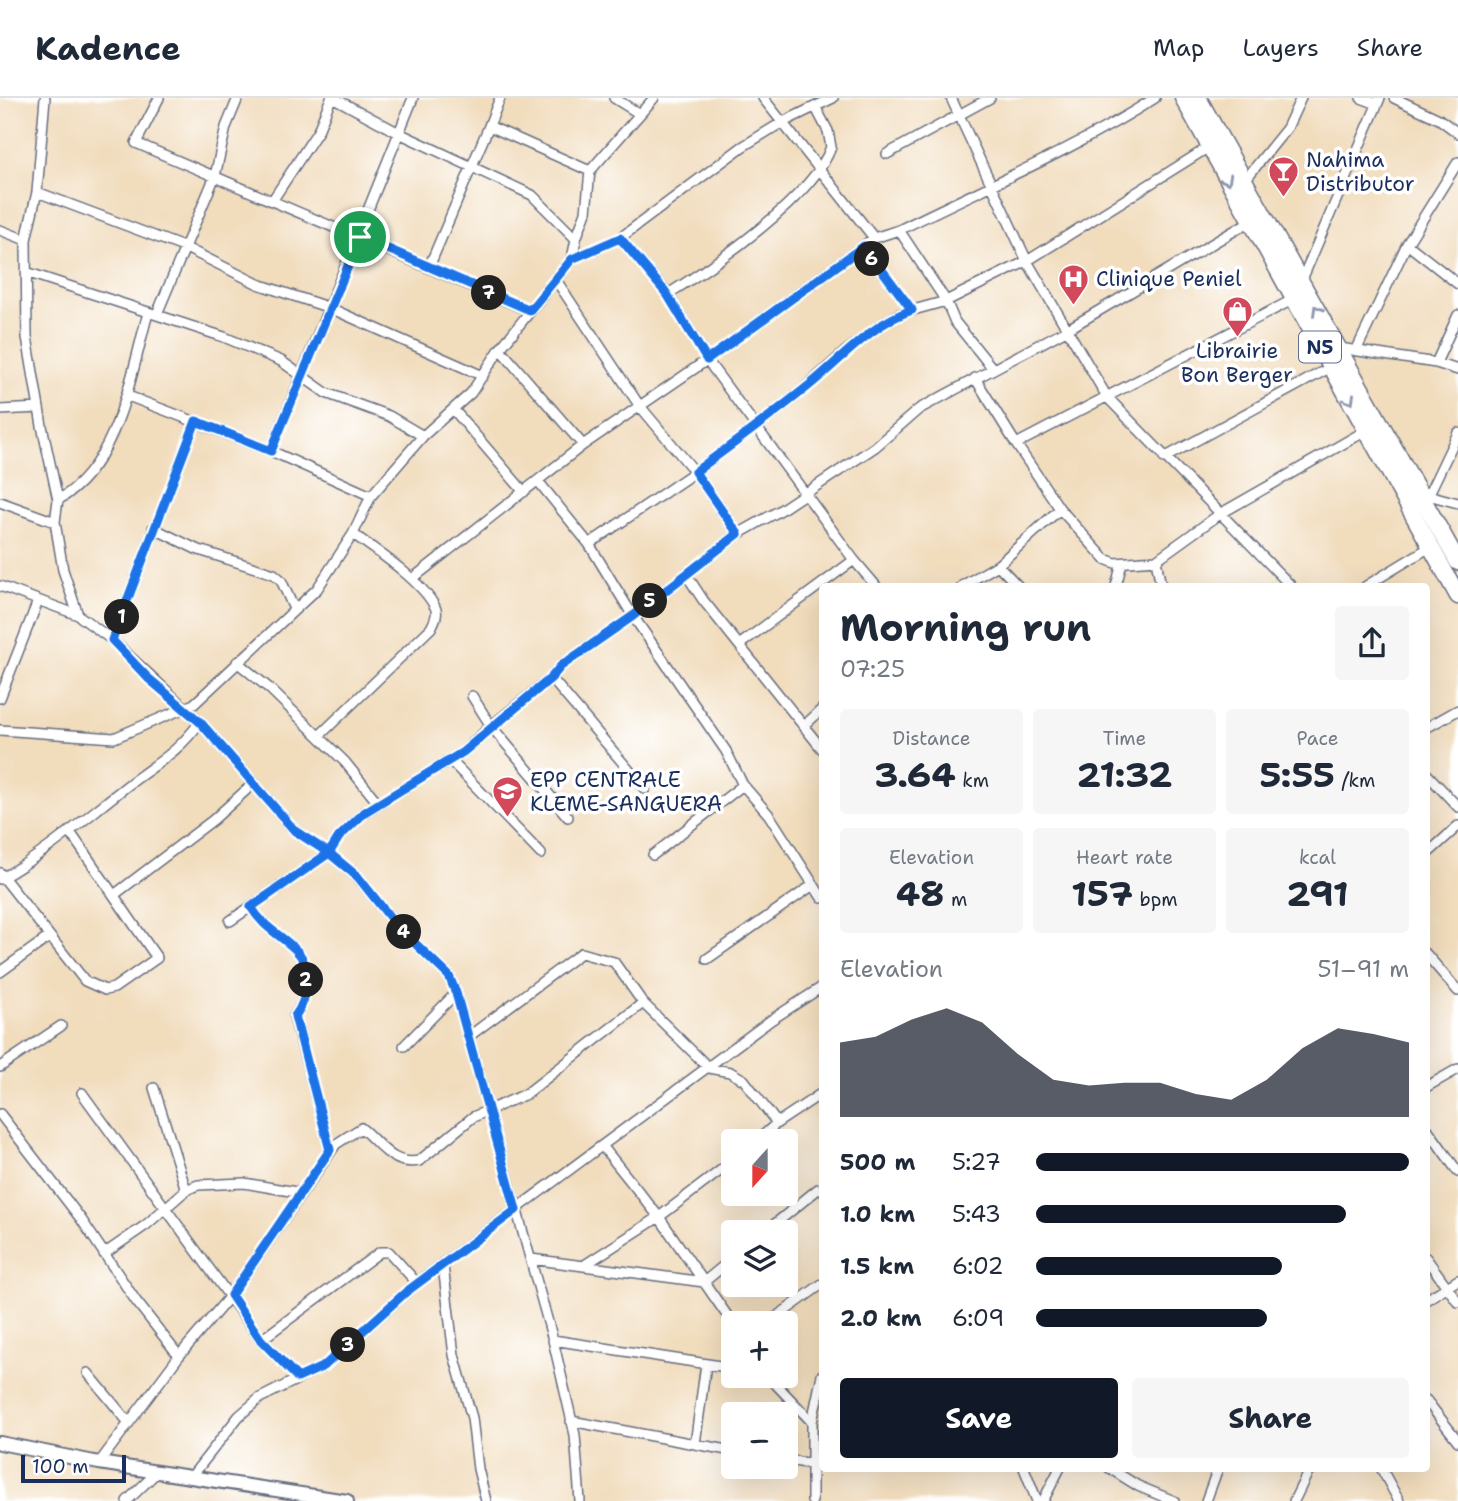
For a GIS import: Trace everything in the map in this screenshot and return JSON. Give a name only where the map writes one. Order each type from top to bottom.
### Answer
[{"type":"highway","name":"N5","points":[[1183,98],[1458,596]]},
{"type":"highway","name":"N5","points":[[1198,98],[1426,498],[1458,562]]},
{"type":"street","points":[[45,98],[37,192],[26,240],[29,273],[27,337],[58,500],[55,522],[63,570],[78,615]]},
{"type":"street","points":[[159,98],[136,143],[530,310]]},
{"type":"street","points":[[58,500],[77,490],[93,470],[128,396],[152,314],[186,248],[215,176],[226,127],[238,98]]},
{"type":"street","points":[[272,201],[318,131],[332,98],[399,133],[532,195],[576,239]]},
{"type":"street","points":[[271,451],[300,375],[360,237],[414,98]]},
{"type":"street","points":[[429,267],[500,98]]},
{"type":"street","points":[[614,98],[638,113]]},
{"type":"street","points":[[0,730],[114,737],[194,704],[237,662],[283,624],[294,609],[317,589],[353,534],[371,496],[423,436],[454,410],[483,376],[500,349],[572,259],[586,212],[590,172],[627,130],[638,113],[654,98]]},
{"type":"street","points":[[763,98],[874,238]]},
{"type":"street","points":[[572,259],[620,238],[742,147],[781,123],[833,98]]},
{"type":"street","points":[[951,98],[1027,261],[1107,397],[1288,583]]},
{"type":"street","points":[[887,153],[990,98]]},
{"type":"street","points":[[412,579],[583,445],[707,360],[874,238],[899,230],[1107,129],[1154,98]]},
{"type":"street","points":[[1245,180],[1287,128],[1301,98]]},
{"type":"street","points":[[1301,282],[1378,101],[1361,98]]},
{"type":"street","points":[[1394,98],[1439,119],[1458,133]]},
{"type":"street","points":[[667,294],[702,273],[802,194],[820,170],[831,147],[831,140],[816,108]]},
{"type":"street","points":[[489,126],[590,172]]},
{"type":"street","points":[[589,544],[695,472],[755,427],[881,325],[912,310],[946,301],[1027,261],[1209,147]]},
{"type":"street","points":[[1356,351],[1407,244],[1458,162]]},
{"type":"street","points":[[37,192],[186,248],[258,284],[330,308],[483,376]]},
{"type":"street","points":[[230,921],[329,853],[339,837],[378,803],[450,760],[551,678],[561,666],[633,616],[738,534],[875,447],[919,410],[1068,329],[1250,222]]},
{"type":"street","points":[[0,230],[26,240]]},
{"type":"street","points":[[899,230],[946,301],[955,322],[993,369]]},
{"type":"street","points":[[620,238],[667,294],[707,360],[873,583]]},
{"type":"street","points":[[1407,244],[1458,284]]},
{"type":"street","points":[[864,246],[912,310]]},
{"type":"street","points":[[29,273],[224,337],[281,361],[326,393],[389,416],[423,436]]},
{"type":"street","points":[[556,280],[639,405],[695,472],[738,534]]},
{"type":"street","points":[[1016,444],[1294,299]]},
{"type":"street","points":[[1436,363],[1458,315]]},
{"type":"street","points":[[1339,348],[1436,363],[1458,370]]},
{"type":"street","points":[[500,349],[583,445]]},
{"type":"street","points":[[1164,458],[1331,367]]},
{"type":"street","points":[[975,378],[1060,509],[1105,559],[1122,563],[1156,560],[1220,514],[1367,430]]},
{"type":"street","points":[[128,396],[271,451],[371,496]]},
{"type":"street","points":[[0,410],[39,408]]},
{"type":"street","points":[[454,410],[524,492]]},
{"type":"street","points":[[112,640],[196,421]]},
{"type":"street","points":[[1458,433],[1426,498],[1458,503]]},
{"type":"street","points":[[538,481],[589,544],[633,616],[726,751],[743,785],[769,815],[819,894]]},
{"type":"street","points":[[0,502],[55,522]]},
{"type":"street","points":[[967,583],[998,565],[1060,509]]},
{"type":"street","points":[[153,528],[196,549],[274,574],[281,580],[294,609]]},
{"type":"street","points":[[319,736],[431,628],[436,617],[435,607],[412,579],[353,534]]},
{"type":"street","points":[[1371,583],[1430,547]]},
{"type":"street","points":[[823,583],[854,560]]},
{"type":"street","points":[[1156,560],[1160,583]]},
{"type":"street","points":[[1117,583],[1122,563]]},
{"type":"street","points":[[998,565],[1015,583]]},
{"type":"street","points":[[686,574],[819,745]]},
{"type":"street","points":[[0,586],[78,615],[112,640],[200,722],[295,831],[329,853],[358,877],[396,925],[449,976],[554,1340],[575,1435],[580,1501]]},
{"type":"street","points":[[739,645],[819,586]]},
{"type":"street","points":[[0,698],[38,601]]},
{"type":"street","points":[[237,662],[319,736],[345,762],[378,803]]},
{"type":"street","points":[[551,678],[645,789]]},
{"type":"street","points":[[472,696],[491,726],[568,817]]},
{"type":"street","points":[[1430,726],[1458,710]]},
{"type":"street","points":[[805,725],[819,712]]},
{"type":"street","points":[[71,832],[157,958],[114,988],[105,990],[85,981],[1,876],[71,832],[141,775],[177,751],[200,722]]},
{"type":"street","points":[[450,760],[541,854]]},
{"type":"street","points":[[1430,777],[1458,807]]},
{"type":"street","points":[[114,895],[214,820],[254,783]]},
{"type":"street","points":[[653,855],[743,785]]},
{"type":"street","points":[[1430,851],[1458,826]]},
{"type":"street","points":[[707,959],[813,885]]},
{"type":"street","points":[[251,907],[262,925],[298,951],[304,969],[307,993],[295,1016],[330,1150]]},
{"type":"street","points":[[0,972],[48,937]]},
{"type":"street","points":[[468,1037],[581,953],[614,962],[643,1003],[709,1068],[730,1072],[744,1080],[777,1123]]},
{"type":"street","points":[[1430,959],[1458,991]]},
{"type":"street","points":[[192,1476],[239,1416],[260,1398],[324,1366],[417,1283],[771,1020],[819,989]]},
{"type":"street","points":[[404,1046],[456,993]]},
{"type":"street","points":[[99,1464],[179,1356],[231,1295],[330,1150],[361,1128],[378,1147],[400,1161],[419,1161],[473,1117],[490,1112],[535,1087],[643,1003]]},
{"type":"street","points":[[0,1067],[61,1026]]},
{"type":"street","points":[[1430,1085],[1458,1069]]},
{"type":"street","points":[[154,1088],[186,1190]]},
{"type":"street","points":[[82,1093],[231,1295],[261,1340],[298,1378]]},
{"type":"street","points":[[770,1129],[819,1095]]},
{"type":"street","points":[[0,1114],[179,1356]]},
{"type":"street","points":[[1430,1133],[1458,1172]]},
{"type":"street","points":[[603,1147],[659,1217],[724,1311]]},
{"type":"street","points":[[583,1266],[659,1217],[721,1170]]},
{"type":"street","points":[[104,1254],[166,1209],[186,1190],[198,1185],[244,1183],[302,1194]]},
{"type":"street","points":[[780,1220],[818,1189]]},
{"type":"street","points":[[261,1340],[380,1252],[389,1252],[417,1283]]},
{"type":"street","points":[[531,1259],[704,1282],[721,1268]]},
{"type":"street","points":[[1430,1263],[1458,1302]]},
{"type":"street","points":[[443,1266],[454,1355],[472,1418],[478,1469],[486,1501]]},
{"type":"street","points":[[1430,1298],[1458,1280]]},
{"type":"street","points":[[785,1311],[819,1286]]},
{"type":"street","points":[[554,1340],[721,1366]]},
{"type":"street","points":[[695,1444],[706,1364]]},
{"type":"street","points":[[88,1373],[129,1423]]},
{"type":"street","points":[[779,1388],[812,1422]]},
{"type":"street","points":[[812,1501],[812,1422],[819,1389]]},
{"type":"street","points":[[1430,1405],[1458,1441]]},
{"type":"street","points":[[571,1422],[721,1449]]},
{"type":"street","points":[[0,1443],[99,1464],[347,1501]]},
{"type":"street","points":[[798,1462],[814,1464]]},
{"type":"street","points":[[1026,1472],[1037,1501]]},
{"type":"street","points":[[1043,1501],[1058,1472]]},
{"type":"street","points":[[1115,1472],[1138,1486],[1174,1501]]},
{"type":"street","points":[[1206,1501],[1217,1472]]},
{"type":"street","points":[[1294,1501],[1308,1472]]},
{"type":"street","points":[[1383,1472],[1399,1501]]},
{"type":"street","points":[[127,1501],[156,1473]]},
{"type":"place","name":"Nahima Distributor","points":[[1283,199]]},
{"type":"place","name":"Clinique Peniel","points":[[1073,306]]},
{"type":"place","name":"Librairie Bon Berger","points":[[1237,338]]},
{"type":"place","name":"EPP CENTRALE KLEME-SANGUERA","points":[[507,819]]},
{"type":"route","points":[[360,237],[300,375],[271,451],[196,421],[112,640],[148,678],[200,722],[295,831],[329,853],[251,907],[262,925],[298,951],[304,969],[307,993],[295,1016],[330,1150],[231,1295],[261,1340],[298,1378],[324,1366],[417,1283],[504,1222],[516,1210],[449,976],[396,925],[358,877],[329,853],[339,837],[365,812],[421,775],[463,752],[551,678],[561,666],[607,631],[633,616],[738,534],[695,472],[794,398],[846,351],[881,325],[912,310],[864,246],[707,360],[667,294],[620,238],[572,259],[530,310],[360,237]]}]
